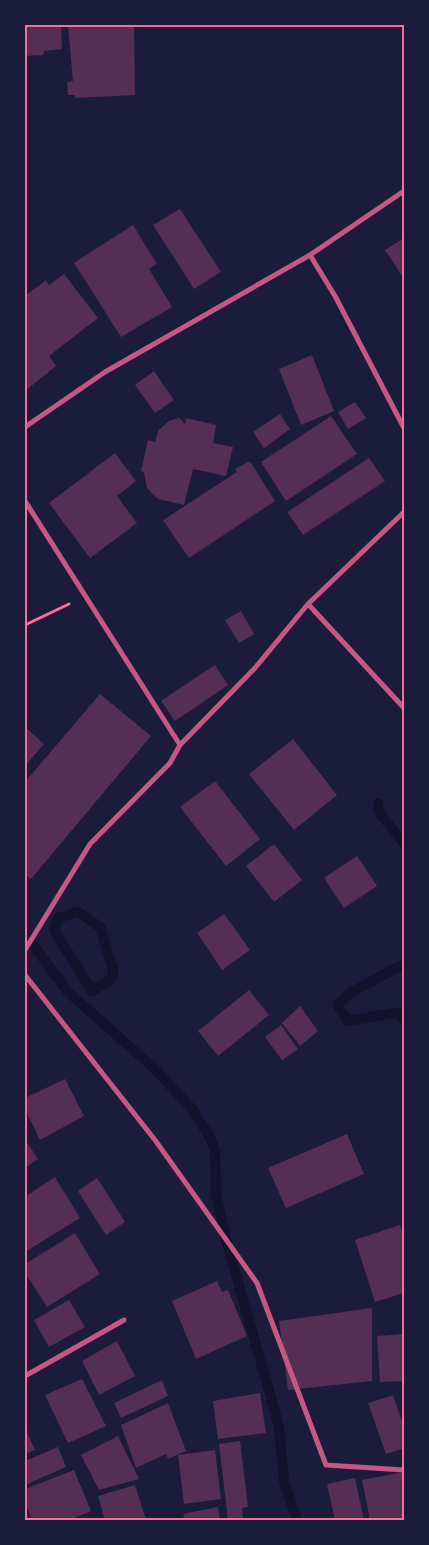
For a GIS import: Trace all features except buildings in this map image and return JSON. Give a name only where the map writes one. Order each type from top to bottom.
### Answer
[{"type":"street","points":[[25,427],[105,372],[310,255],[404,191]]},
{"type":"street","points":[[310,255],[335,296],[404,428]]},
{"type":"street","points":[[25,502],[180,745]]},
{"type":"street","points":[[25,950],[90,844],[170,763],[180,745],[255,668],[308,604],[404,512]]},
{"type":"street","points":[[308,604],[404,708]]},
{"type":"street","points":[[25,975],[155,1140],[257,1283],[326,1465],[404,1470]]},
{"type":"street","points":[[25,1376],[124,1320]]},
{"type":"path","points":[[25,625],[85,597]]},
{"type":"waterway","points":[[378,803],[379,812],[404,844]]},
{"type":"waterway","points":[[78,912],[100,927],[114,973],[110,980],[92,991],[54,930],[58,918],[78,912]]},
{"type":"waterway","points":[[25,934],[68,992],[155,1069],[192,1109],[211,1139],[215,1151],[216,1194],[226,1240],[279,1426],[284,1481],[297,1520]]},
{"type":"waterway","points":[[404,964],[350,993],[337,1005],[348,1021],[393,1013],[398,1013],[404,1020]]}]
